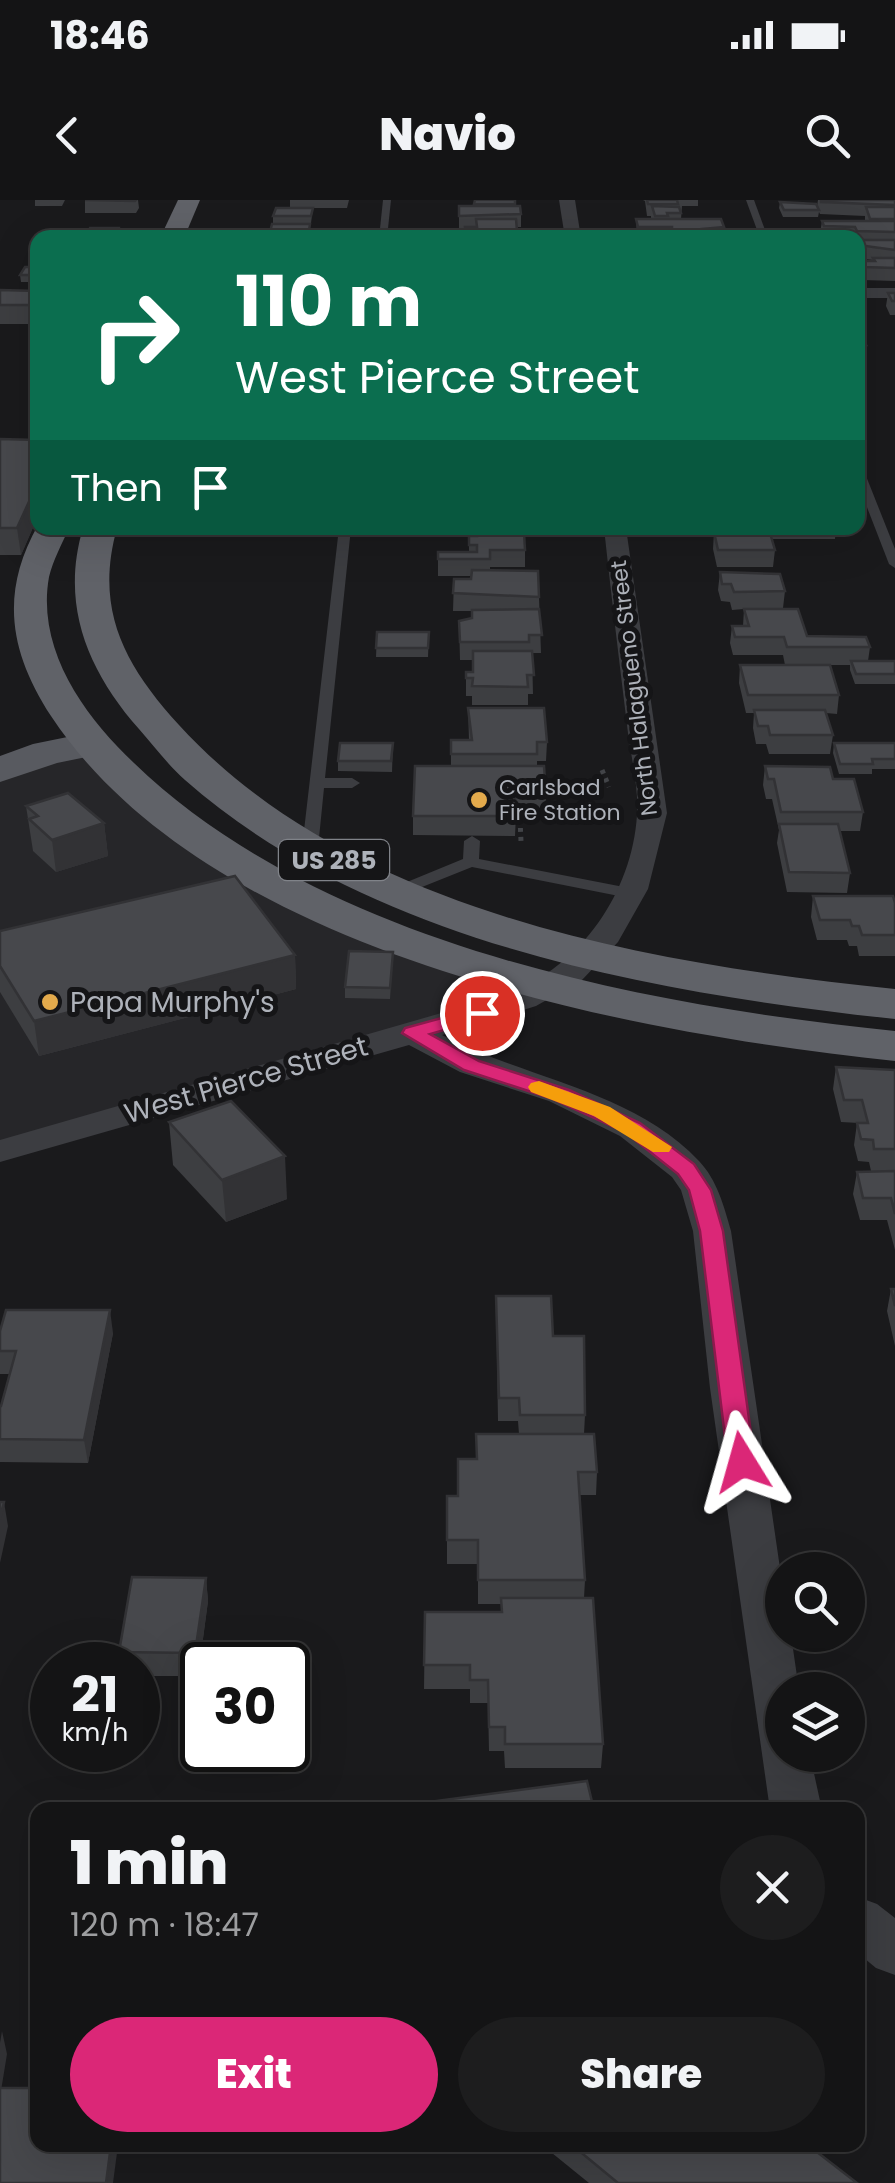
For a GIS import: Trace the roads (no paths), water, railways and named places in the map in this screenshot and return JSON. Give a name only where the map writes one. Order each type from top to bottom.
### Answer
[{"type":"highway","points":[[175,230],[188,200]]},
{"type":"highway","name":"US 285","points":[[49,535],[30,581],[34,639],[53,692],[92,744],[151,803],[244,869],[365,924],[548,988],[638,1010],[734,1027],[895,1046]]},
{"type":"highway","name":"US 285","points":[[98,535],[89,559],[91,592],[108,656],[125,686],[181,756],[263,822],[396,892],[592,953],[741,985],[895,1004]]},
{"type":"highway","points":[[92,744],[108,736],[116,724],[125,686]]},
{"type":"main road","points":[[0,770],[46,753],[92,744]]},
{"type":"street","points":[[567,200],[572,230]]},
{"type":"street","points":[[865,293],[895,294]]},
{"type":"street","name":"North Halagueno Street","points":[[592,953],[613,928],[629,893],[649,841],[652,813],[615,535]]},
{"type":"street","name":"West Pierce Street","points":[[0,1151],[413,1033],[548,988],[592,953]]},
{"type":"street","points":[[413,1033],[472,1065],[561,1094],[632,1128],[686,1169],[700,1190],[712,1231],[730,1388],[772,1672]]},
{"type":"street","points":[[788,1772],[794,1802]]},
{"type":"street","points":[[865,1927],[895,1951]]},
{"type":"lane","points":[[384,230],[387,200]]},
{"type":"lane","points":[[750,200],[761,230]]},
{"type":"lane","points":[[865,489],[895,564]]},
{"type":"lane","points":[[310,848],[344,535]]},
{"type":"lane","points":[[316,783],[352,783]]},
{"type":"lane","points":[[471,862],[472,841]]},
{"type":"lane","points":[[396,892],[471,862],[629,893]]},
{"type":"place","name":"Carlsbad Fire Station","points":[[479,800]]},
{"type":"place","name":"Papa Murphy's","points":[[50,1002]]}]
